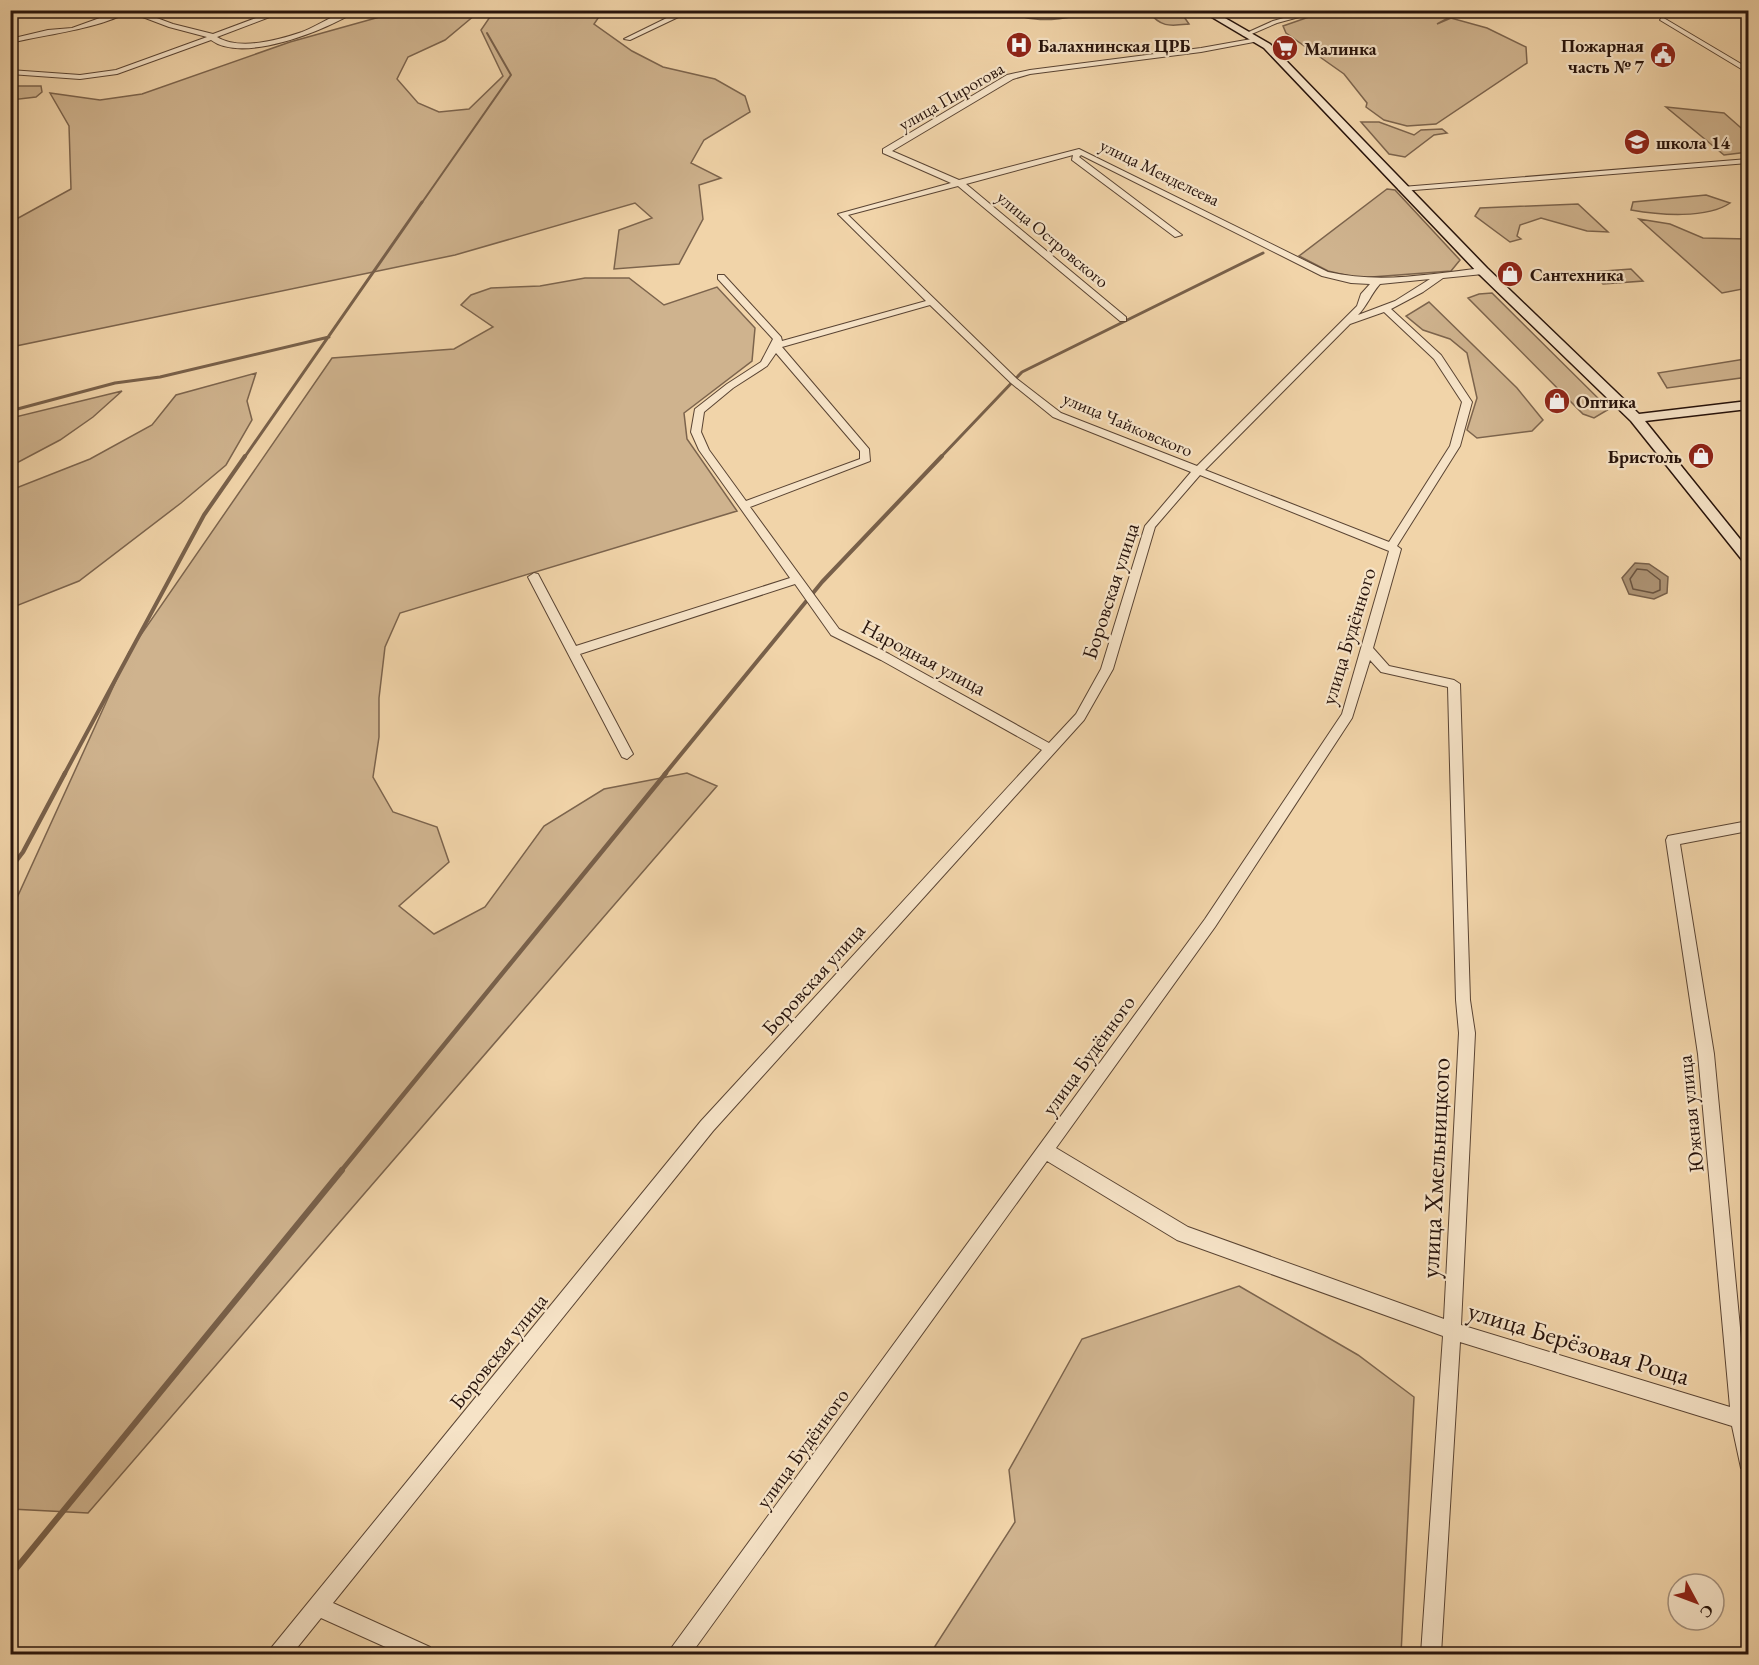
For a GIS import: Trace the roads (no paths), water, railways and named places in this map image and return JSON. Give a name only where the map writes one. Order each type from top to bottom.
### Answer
[{"type":"street","points":[[10,41],[48,32],[73,30],[130,10]]},
{"type":"street","points":[[144,10],[142,15],[171,26],[213,36],[215,40],[236,47],[304,33],[355,10]]},
{"type":"street","points":[[10,72],[80,77],[117,72],[285,10]]},
{"type":"street","points":[[628,39],[690,10]]},
{"type":"street","points":[[1204,10],[1267,46],[1484,272],[1636,418],[1749,558]]},
{"type":"street","points":[[1245,34],[1275,22],[1322,10]]},
{"type":"street","points":[[1662,19],[1749,71]]},
{"type":"street","name":"улица Пирогова","points":[[961,184],[886,151],[1010,77],[1030,72],[1201,50],[1257,40]]},
{"type":"street","points":[[961,184],[1079,151]]},
{"type":"street","name":"улица Менделеева","points":[[1178,235],[1075,158],[1079,151],[1325,274],[1351,280],[1377,282]]},
{"type":"street","points":[[1402,189],[1749,160]]},
{"type":"street","name":"улица Чайковского","points":[[961,184],[842,214],[1014,381],[1057,415],[1390,547]]},
{"type":"street","name":"улица Островского","points":[[961,184],[1123,319]]},
{"type":"street","points":[[1377,282],[1484,272]]},
{"type":"street","name":"Боровская улица","points":[[1346,322],[1386,309],[1425,288],[1441,275]]},
{"type":"street","points":[[721,277],[778,339],[776,346]]},
{"type":"street","points":[[1351,280],[1365,294]]},
{"type":"street","name":"Боровская улица","points":[[279,1654],[707,1126],[1080,717],[1107,669],[1150,526],[1198,471],[1360,307],[1365,294],[1377,282]]},
{"type":"street","points":[[776,346],[931,302]]},
{"type":"street","name":"улица Будённого","points":[[679,1654],[1210,923],[1348,715],[1395,549],[1390,547],[1455,446],[1467,402],[1438,357],[1386,309]]},
{"type":"street","points":[[745,505],[865,461],[865,451],[776,346]]},
{"type":"street","name":"Народная улица","points":[[776,346],[764,364],[730,386],[699,411],[696,432],[704,450],[835,632],[885,657],[1050,749]]},
{"type":"street","points":[[1636,418],[1749,405]]},
{"type":"street","points":[[534,577],[575,651],[627,754]]},
{"type":"street","points":[[575,651],[798,579]]},
{"type":"street","name":"улица Хмельницкого","points":[[1367,649],[1385,669],[1454,684],[1462,1000],[1467,1033],[1452,1331],[1431,1654]]},
{"type":"street","name":"Южная улица","points":[[1749,826],[1673,840],[1706,1054],[1740,1419],[1749,1461]]},
{"type":"street","name":"улица Берёзовая Роща","points":[[1044,1150],[1183,1234],[1452,1331],[1740,1419]]},
{"type":"street","points":[[318,1607],[423,1654]]},
{"type":"water","points":[[1635,563],[1649,564],[1668,577],[1667,593],[1654,599],[1629,594],[1622,578]]},
{"type":"waterway","points":[[421,204],[511,75],[487,33]]},
{"type":"waterway","points":[[328,337],[422,202]]},
{"type":"waterway","points":[[940,458],[1022,372],[1263,253]]},
{"type":"waterway","points":[[10,411],[115,383],[160,377],[328,337]]},
{"type":"waterway","points":[[244,458],[328,337]]},
{"type":"waterway","points":[[64,775],[204,515],[245,456]]},
{"type":"waterway","points":[[664,775],[822,582],[942,456]]},
{"type":"waterway","points":[[10,869],[23,852],[65,773]]},
{"type":"waterway","points":[[341,1171],[666,773]]},
{"type":"waterway","points":[[10,1576],[342,1170]]},
{"type":"place","name":"Балахнинская ЦРБ","points":[[1019,45]]},
{"type":"place","name":"Малинка","points":[[1285,48]]},
{"type":"place","name":"Пожарная часть № 7","points":[[1663,55]]},
{"type":"place","name":"школа 14","points":[[1637,142]]},
{"type":"place","name":"Сантехника","points":[[1510,274]]},
{"type":"place","name":"Оптика","points":[[1557,401]]},
{"type":"place","name":"Бристоль","points":[[1701,456]]}]
